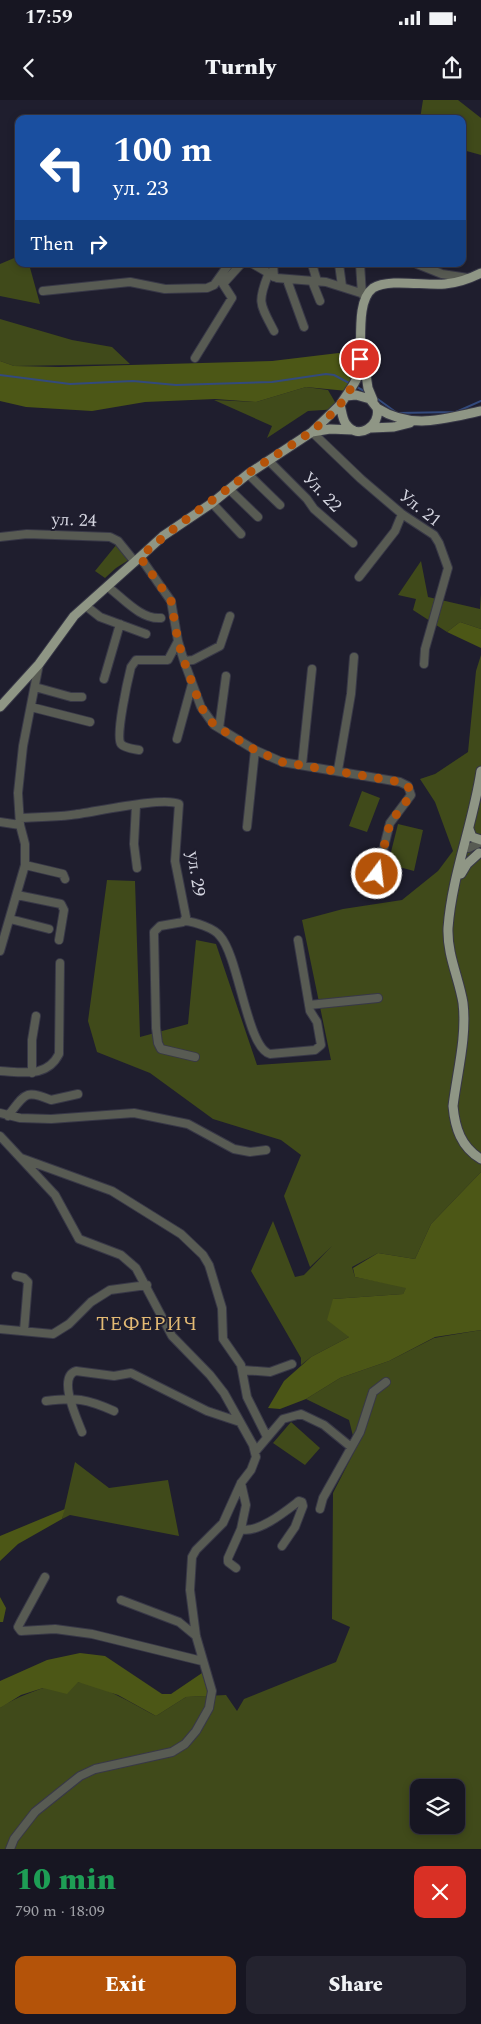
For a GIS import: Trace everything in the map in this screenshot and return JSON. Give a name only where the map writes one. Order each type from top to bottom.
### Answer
[{"type":"main road","points":[[0,707],[39,664],[65,626],[169,532],[212,503],[248,474],[312,432],[340,404],[358,377],[364,295],[377,286],[385,284],[443,284],[470,278],[481,273]]},
{"type":"main road","points":[[361,342],[369,394],[376,405],[378,417],[371,428]]},
{"type":"main road","points":[[346,396],[366,397],[398,419],[414,421],[433,421],[481,411]]},
{"type":"main road","points":[[340,404],[344,421],[353,430]]},
{"type":"main road","points":[[312,432],[330,429],[360,431],[371,428],[394,427],[414,421]]},
{"type":"main road","points":[[481,771],[449,919],[449,944],[463,1004],[463,1025],[453,1106],[454,1119],[460,1139],[467,1148],[481,1159]]},
{"type":"main road","points":[[469,828],[472,837],[481,841]]},
{"type":"main road","points":[[456,882],[467,864],[480,852]]},
{"type":"street","points":[[43,291],[130,282],[165,289],[207,288],[214,284],[227,267]]},
{"type":"street","points":[[195,358],[232,298],[223,284],[238,267]]},
{"type":"street","points":[[258,267],[271,276],[287,280],[314,281],[342,286],[364,295],[360,267]]},
{"type":"street","points":[[272,267],[271,276],[260,294],[260,305],[274,331]]},
{"type":"street","points":[[312,267],[320,301]]},
{"type":"street","points":[[339,267],[342,286]]},
{"type":"street","points":[[424,267],[442,274],[470,278]]},
{"type":"street","points":[[287,280],[304,327]]},
{"type":"street","name":"Ул. 21","points":[[312,432],[336,457],[402,514],[434,536],[448,568],[425,649],[424,664]]},
{"type":"street","name":"Ул. 22","points":[[269,461],[307,499],[314,509],[353,543]]},
{"type":"street","points":[[248,474],[280,505]]},
{"type":"street","points":[[229,489],[258,516]]},
{"type":"street","points":[[212,503],[241,534]]},
{"type":"street","points":[[359,577],[395,531],[402,514]]},
{"type":"street","name":"ул. 24","points":[[0,537],[27,534],[110,537],[118,541],[138,560],[171,601],[178,641],[184,661],[205,715],[219,728],[255,750],[282,762],[338,770],[404,783],[411,791],[410,799],[390,823],[377,874]]},
{"type":"street","points":[[108,587],[144,615],[152,619],[161,618]]},
{"type":"street","points":[[86,606],[93,613],[146,634]]},
{"type":"street","points":[[184,661],[193,660],[220,646],[230,616]]},
{"type":"street","points":[[104,679],[120,624]]},
{"type":"street","points":[[139,750],[122,746],[119,743],[119,724],[131,667],[136,660],[168,660],[178,641]]},
{"type":"street","points":[[338,770],[351,694],[354,657]]},
{"type":"street","points":[[0,951],[25,865],[25,844],[20,821],[19,784],[23,746],[39,664]]},
{"type":"street","points":[[302,765],[312,669]]},
{"type":"street","points":[[219,728],[226,676]]},
{"type":"street","points":[[177,739],[193,682]]},
{"type":"street","points":[[35,687],[71,698],[82,697]]},
{"type":"street","points":[[31,707],[90,722]]},
{"type":"street","points":[[247,827],[255,750]]},
{"type":"street","name":"ул. 29","points":[[0,822],[71,815],[136,805],[172,802],[179,804],[175,861],[186,911],[185,921],[158,927],[154,932],[156,1028],[158,1043],[161,1049],[194,1057]]},
{"type":"street","points":[[136,805],[134,844],[137,868]]},
{"type":"street","points":[[480,852],[469,854],[464,848],[481,841]]},
{"type":"street","points":[[25,865],[63,874],[65,879]]},
{"type":"street","points":[[17,895],[61,904],[64,910],[60,940]]},
{"type":"street","points":[[10,919],[49,929]]},
{"type":"street","points":[[185,921],[207,928],[221,937],[239,983],[255,1038],[266,1053],[293,1053],[319,1047],[319,1032],[309,1006],[298,940]]},
{"type":"street","points":[[0,1071],[39,1073],[49,1067],[59,1054],[60,963]]},
{"type":"street","points":[[309,1006],[378,998]]},
{"type":"street","points":[[32,1073],[32,1040],[36,1016]]},
{"type":"street","points":[[8,1116],[18,1103],[32,1093],[37,1093],[51,1100],[78,1094]]},
{"type":"street","points":[[0,1113],[8,1116],[75,1119],[134,1113],[188,1124],[234,1149],[250,1152],[266,1150]]},
{"type":"street","points":[[0,1136],[60,1201],[79,1239],[128,1260],[142,1275],[156,1309],[172,1336],[224,1393],[255,1452],[255,1463],[241,1483],[223,1523],[196,1550],[192,1557],[190,1590],[196,1636],[212,1691],[203,1720],[185,1744],[172,1752],[95,1769],[80,1776],[35,1812],[20,1831],[10,1849]]},
{"type":"street","points":[[20,1157],[112,1191],[193,1244],[209,1265],[222,1308],[223,1339],[243,1370],[247,1397],[266,1438]]},
{"type":"street","points":[[16,1276],[24,1278],[28,1282],[24,1331]]},
{"type":"street","points":[[0,1329],[53,1334],[69,1324],[91,1302],[110,1290],[147,1285]]},
{"type":"street","points":[[243,1370],[270,1372],[292,1364]]},
{"type":"street","points":[[82,1432],[70,1398],[68,1378],[72,1372],[85,1371],[114,1376],[131,1373],[207,1411],[240,1422]]},
{"type":"street","points":[[320,1509],[323,1498],[360,1432],[373,1392],[386,1382]]},
{"type":"street","points":[[46,1401],[70,1398],[96,1403],[114,1411]]},
{"type":"street","points":[[255,1452],[283,1419],[301,1414],[324,1425],[351,1447]]},
{"type":"street","points":[[236,1568],[228,1562],[228,1558],[241,1529],[246,1505],[241,1483]]},
{"type":"street","points":[[241,1529],[254,1528],[285,1513],[302,1501],[303,1506],[297,1521],[282,1546]]},
{"type":"street","points":[[45,1577],[18,1627],[21,1631],[55,1629],[92,1634],[202,1661]]},
{"type":"street","points":[[121,1600],[179,1622],[196,1636]]},
{"type":"green space","points":[[423,100],[458,100],[481,118],[481,155],[466,151],[466,115],[421,115]]},
{"type":"green space","points":[[15,258],[15,267],[30,267],[40,304],[0,296],[0,264]]},
{"type":"green space","points":[[0,319],[72,340],[112,347],[130,364],[14,366],[0,361]]},
{"type":"green space","points":[[347,352],[356,373],[347,391],[306,387],[256,402],[215,399],[145,402],[92,411],[26,407],[0,401],[0,361],[14,366],[59,367],[272,361]]},
{"type":"green space","points":[[306,387],[328,390],[339,409],[308,411],[267,438],[272,426],[214,400],[256,402]]},
{"type":"green space","points":[[117,544],[127,556],[127,561],[105,578],[95,571]]},
{"type":"green space","points":[[421,561],[428,597],[480,609],[481,594],[481,629],[460,622],[447,632],[413,610],[416,599],[398,595]]},
{"type":"green space","points":[[460,622],[481,629],[481,648],[447,632]]},
{"type":"green space","points":[[481,655],[481,1172],[431,1224],[415,1259],[378,1253],[352,1267],[355,1277],[407,1287],[403,1294],[333,1299],[349,1337],[311,1357],[301,1365],[301,1358],[251,1271],[273,1221],[295,1277],[304,1275],[332,1246],[310,1267],[284,1196],[301,1155],[281,1140],[213,1119],[150,1073],[97,1052],[88,1021],[107,880],[135,881],[140,1037],[188,1024],[196,940],[216,944],[257,1065],[331,1060],[302,920],[343,909],[402,900],[438,871],[453,851],[435,802],[420,779],[435,774],[468,752],[476,671]]},
{"type":"green space","points":[[362,791],[380,798],[367,832],[349,826]]},
{"type":"green space","points":[[398,824],[423,830],[414,871],[388,864]]},
{"type":"green space","points":[[481,1172],[481,1330],[435,1337],[389,1361],[340,1378],[306,1399],[280,1409],[268,1408],[284,1381],[311,1357],[349,1337],[327,1320],[333,1299],[403,1294],[406,1288],[355,1277],[353,1268],[378,1253],[415,1259],[431,1224]]},
{"type":"green space","points":[[481,1330],[481,1849],[0,1849],[0,1708],[7,1703],[26,1694],[58,1684],[77,1682],[106,1690],[156,1716],[186,1697],[226,1695],[237,1711],[244,1699],[336,1662],[350,1627],[332,1619],[333,1493],[356,1448],[349,1420],[306,1399],[340,1378],[389,1361],[434,1338]]},
{"type":"green space","points":[[291,1422],[320,1448],[305,1465],[273,1443]]},
{"type":"green space","points":[[75,1462],[109,1488],[168,1480],[179,1536],[70,1515],[62,1519]]},
{"type":"green space","points":[[65,1509],[62,1519],[18,1544],[0,1561],[0,1536]]},
{"type":"green space","points":[[0,1597],[6,1608],[3,1622],[0,1622]]},
{"type":"green space","points":[[80,1653],[105,1656],[162,1694],[171,1694],[202,1673],[207,1685],[207,1696],[186,1697],[156,1716],[118,1695],[78,1682],[67,1694],[43,1688],[21,1695],[0,1708],[0,1681],[47,1660]]},
{"type":"waterway","points":[[0,375],[70,384],[133,381],[176,385],[272,382],[326,374],[334,375],[351,384]]},
{"type":"waterway","points":[[355,386],[366,392]]},
{"type":"waterway","points":[[375,397],[397,413],[456,412],[481,401]]},
{"type":"district","name":"ТЕФЕРИЧ","points":[[147,1324]]},
{"type":"route","points":[[360,359],[358,377],[346,396],[312,432],[248,474],[212,503],[163,536],[140,557],[171,601],[176,634],[184,661],[201,707],[209,721],[226,734],[266,756],[282,762],[338,770],[357,776],[400,782],[408,786],[411,791],[410,799],[398,811],[390,823],[377,874]]}]
